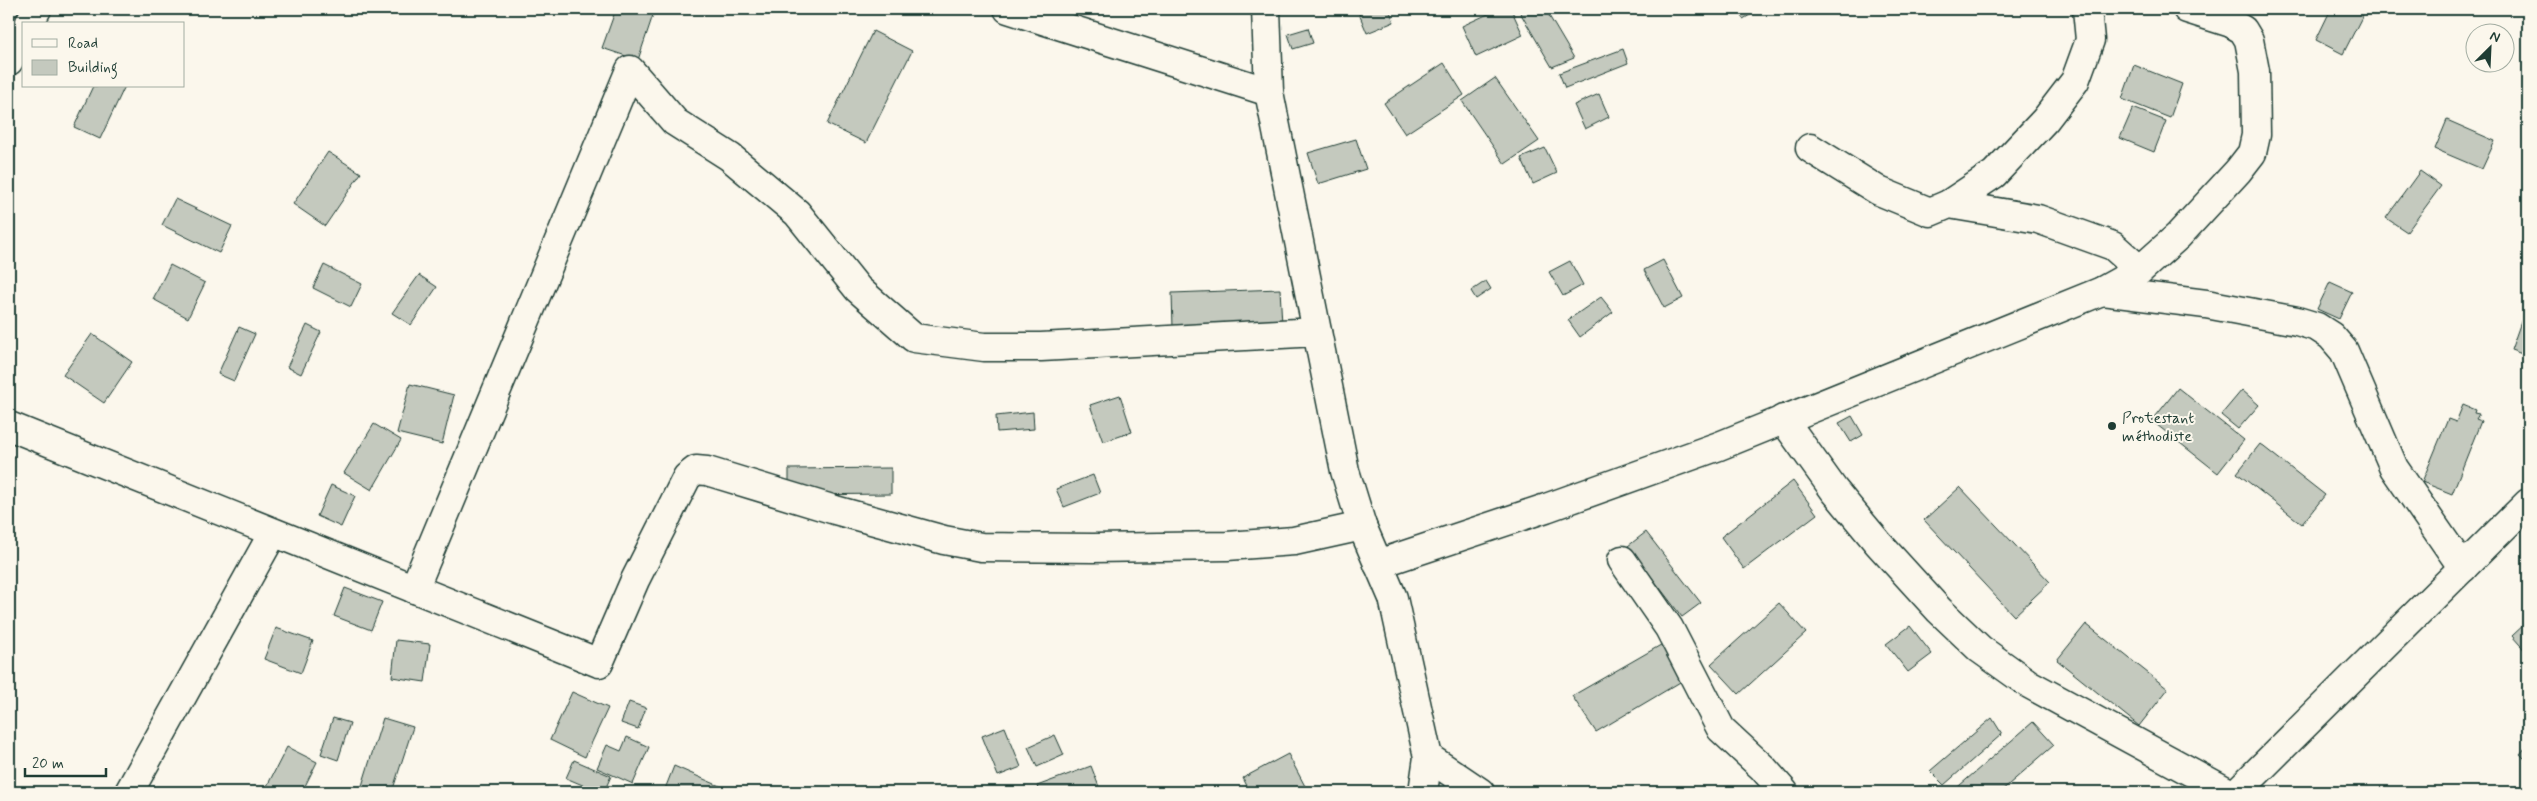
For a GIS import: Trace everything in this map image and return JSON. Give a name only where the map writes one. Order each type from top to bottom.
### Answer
[{"type":"main road","points":[[30,22],[37,9]]},
{"type":"main road","points":[[1008,9],[1269,92]]},
{"type":"main road","points":[[1266,9],[1269,92],[1317,332],[1345,471],[1362,526],[1392,598],[1428,756],[1423,792]]},
{"type":"main road","points":[[1810,148],[1878,191],[1930,212],[1949,204],[1994,174],[2045,120],[2075,81],[2090,40],[2087,9]]},
{"type":"main road","points":[[1378,564],[1564,502],[1718,446],[2102,291],[2140,270],[2178,236],[2238,171],[2252,153],[2256,136],[2255,71],[2249,40],[2243,30],[2231,23],[2187,9]]},
{"type":"main road","points":[[9,61],[22,37]]},
{"type":"main road","points":[[414,589],[630,70],[675,122],[730,157],[797,213],[858,289],[914,338],[984,347],[1041,348],[1317,332]]},
{"type":"main road","points":[[1949,204],[2038,219],[2113,246],[2140,270]]},
{"type":"main road","points":[[2102,291],[2206,304],[2297,321],[2317,327],[2331,336],[2344,351],[2348,359],[2394,468],[2463,568]]},
{"type":"main road","points":[[1783,419],[1834,490],[1878,543],[1939,610],[1980,649],[2029,684],[2228,792]]},
{"type":"main road","points":[[9,426],[599,663],[635,580],[687,477],[696,470],[707,471],[835,510],[944,540],[981,547],[1227,546],[1294,541],[1362,526]]},
{"type":"main road","points":[[2237,792],[2528,503]]},
{"type":"main road","points":[[130,792],[273,533]]},
{"type":"main road","points":[[1622,560],[1668,628],[1721,729],[1763,768],[1784,792]]},
{"type":"main road","points":[[1428,756],[1480,792]]},
{"type":"building","points":[[616,9],[655,9],[638,60],[602,48]]},
{"type":"building","points":[[1357,9],[1389,9],[1394,22],[1367,33]]},
{"type":"building","points":[[1499,9],[1511,9],[1523,35],[1476,57],[1462,26]]},
{"type":"building","points":[[1518,9],[1545,9],[1574,58],[1552,67]]},
{"type":"building","points":[[1737,9],[1758,9],[1759,10],[1743,19]]},
{"type":"building","points":[[2331,9],[2366,9],[2343,54],[2316,40]]},
{"type":"building","points":[[1308,28],[1313,43],[1293,49],[1288,34]]},
{"type":"building","points":[[873,31],[912,51],[866,143],[827,124]]},
{"type":"building","points":[[1623,49],[1628,63],[1565,88],[1559,73]]},
{"type":"building","points":[[1444,63],[1464,95],[1405,134],[1384,103]]},
{"type":"building","points":[[2134,65],[2182,84],[2170,118],[2122,99]]},
{"type":"building","points":[[1495,78],[1539,141],[1505,164],[1462,101]]},
{"type":"building","points":[[92,88],[124,88],[100,139],[74,127]]},
{"type":"building","points":[[1599,94],[1609,117],[1585,129],[1574,105]]},
{"type":"building","points":[[2133,108],[2166,121],[2154,152],[2120,138]]},
{"type":"building","points":[[2447,120],[2495,141],[2482,169],[2435,149]]},
{"type":"building","points":[[1356,139],[1366,169],[1318,184],[1308,153]]},
{"type":"building","points":[[1545,148],[1557,173],[1533,184],[1521,158]]},
{"type":"building","points":[[328,152],[361,173],[325,226],[293,204]]},
{"type":"building","points":[[2420,171],[2441,186],[2407,232],[2386,218]]},
{"type":"building","points":[[175,199],[232,226],[219,253],[162,225]]},
{"type":"building","points":[[1663,260],[1683,298],[1664,308],[1644,270]]},
{"type":"building","points":[[1570,261],[1583,285],[1563,296],[1549,272]]},
{"type":"building","points":[[170,265],[205,283],[188,318],[153,299]]},
{"type":"building","points":[[324,265],[362,284],[351,307],[313,288]]},
{"type":"building","points":[[419,275],[437,287],[411,325],[392,313]]},
{"type":"building","points":[[1486,281],[1491,289],[1476,299],[1471,291]]},
{"type":"building","points":[[2330,282],[2352,292],[2339,319],[2317,309]]},
{"type":"building","points":[[1280,289],[1282,324],[1173,328],[1172,293]]},
{"type":"building","points":[[1601,297],[1613,312],[1580,337],[1568,320]]},
{"type":"building","points":[[2528,302],[2528,356],[2511,350]]},
{"type":"building","points":[[307,325],[321,332],[301,374],[287,367]]},
{"type":"building","points":[[239,327],[255,334],[234,381],[218,374]]},
{"type":"building","points":[[92,334],[132,362],[104,403],[63,375]]},
{"type":"building","points":[[410,384],[454,395],[442,444],[397,433]]},
{"type":"building","points":[[2178,388],[2244,440],[2218,473],[2152,421]]},
{"type":"building","points":[[2242,390],[2259,405],[2238,429],[2221,415]]},
{"type":"building","points":[[1120,395],[1132,432],[1103,442],[1090,405]]},
{"type":"building","points":[[2463,405],[2475,410],[2474,413],[2479,414],[2476,419],[2481,421],[2452,494],[2422,482],[2448,419],[2456,422]]},
{"type":"building","points":[[1033,412],[1034,429],[997,432],[996,416]]},
{"type":"building","points":[[1852,416],[1863,435],[1851,442],[1839,423]]},
{"type":"building","points":[[374,424],[401,440],[372,490],[344,473]]},
{"type":"building","points":[[2260,444],[2325,495],[2302,524],[2237,473]]},
{"type":"building","points":[[9,454],[14,456],[9,471]]},
{"type":"building","points":[[891,468],[891,494],[789,495],[789,469]]},
{"type":"building","points":[[1093,475],[1100,493],[1064,507],[1056,489]]},
{"type":"building","points":[[1793,481],[1817,514],[1744,569],[1721,537]]},
{"type":"building","points":[[331,485],[355,496],[341,527],[317,516]]},
{"type":"building","points":[[1960,487],[2050,582],[2014,616],[1924,520]]},
{"type":"building","points":[[1646,532],[1701,603],[1682,617],[1628,546]]},
{"type":"building","points":[[345,588],[382,602],[371,630],[334,616]]},
{"type":"building","points":[[1779,603],[1806,633],[1739,694],[1711,664]]},
{"type":"building","points":[[2528,621],[2528,654],[2512,636]]},
{"type":"building","points":[[2086,624],[2168,689],[2139,726],[2057,660]]},
{"type":"building","points":[[1910,626],[1932,654],[1908,672],[1886,644]]},
{"type":"building","points":[[276,628],[313,641],[301,673],[264,659]]},
{"type":"building","points":[[396,640],[430,644],[425,682],[392,677]]},
{"type":"building","points":[[1666,642],[1687,678],[1596,732],[1572,696]]},
{"type":"building","points":[[572,692],[608,708],[585,757],[550,740]]},
{"type":"building","points":[[629,702],[646,708],[638,729],[621,723]]},
{"type":"building","points":[[333,718],[350,723],[338,760],[321,754]]},
{"type":"building","points":[[383,718],[413,727],[392,792],[371,792],[361,789]]},
{"type":"building","points":[[1992,718],[2002,734],[1944,785],[1930,771]]},
{"type":"building","points":[[2033,722],[2054,745],[2000,792],[1952,792]]},
{"type":"building","points":[[1005,727],[1021,767],[998,776],[982,736]]},
{"type":"building","points":[[1055,735],[1064,755],[1037,767],[1028,747]]},
{"type":"building","points":[[627,737],[649,747],[633,784],[597,768],[607,745],[621,751]]},
{"type":"building","points":[[2528,745],[2528,762],[2520,754]]},
{"type":"building","points":[[287,747],[317,762],[302,792],[264,792]]},
{"type":"building","points":[[1288,754],[1306,788],[1299,792],[1250,792],[1243,778]]},
{"type":"building","points":[[574,760],[611,776],[604,792],[599,792],[566,778]]},
{"type":"building","points":[[674,766],[731,792],[673,792],[665,789]]},
{"type":"building","points":[[1091,766],[1101,792],[1039,792],[1037,786]]},
{"type":"place","name":"Protestant méthodiste","points":[[2112,426]]}]
